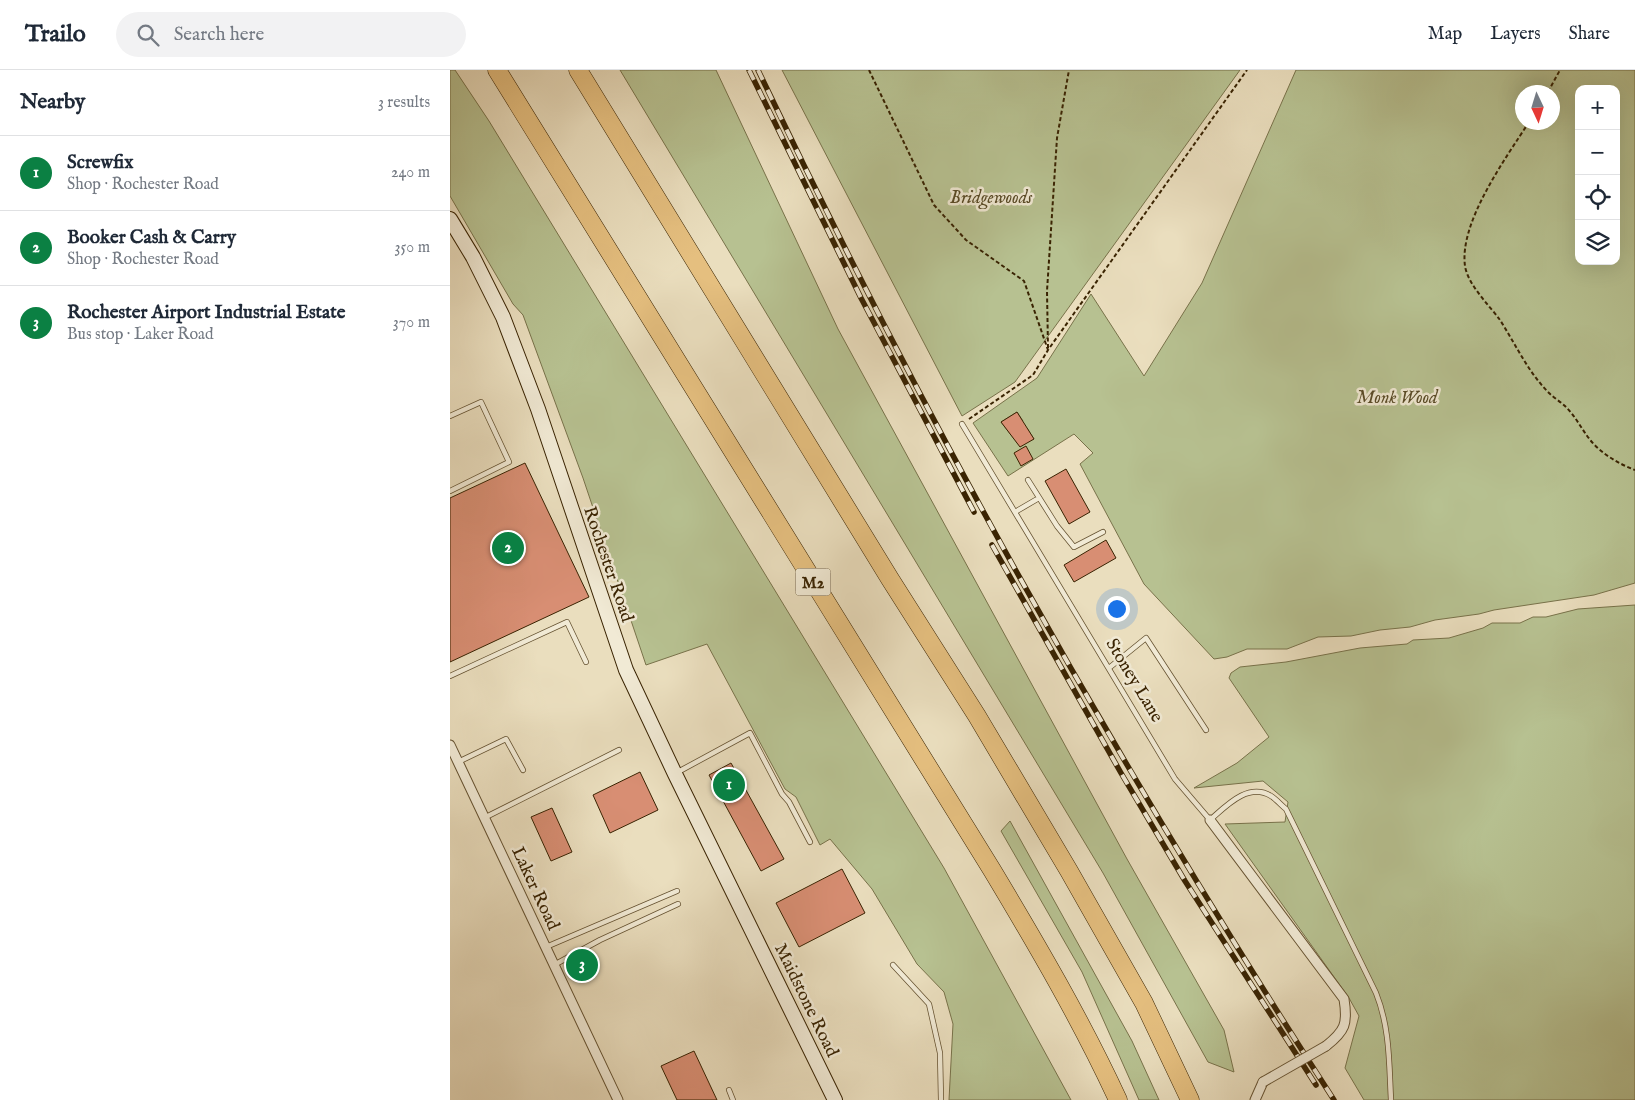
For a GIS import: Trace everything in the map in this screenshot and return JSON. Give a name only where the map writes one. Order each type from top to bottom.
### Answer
[{"type":"highway","name":"M2","points":[[497,70],[992,870],[1093,1047],[1118,1100]]},
{"type":"highway","points":[[578,70],[890,578],[977,716],[1070,871],[1144,1003],[1190,1100]]},
{"type":"main road","name":"Rochester Road","points":[[450,220],[473,257],[503,317],[538,409],[626,670],[745,916]]},
{"type":"main road","name":"Maidstone Road","points":[[745,916],[830,1098]]},
{"type":"street","name":"Laker Road","points":[[450,745],[618,1100]]},
{"type":"street","name":"Stoney Lane","points":[[1210,820],[1344,1000],[1346,1012],[1345,1026],[1338,1037],[1326,1046],[1263,1082],[1255,1100]]},
{"type":"lane","points":[[450,416],[481,402],[509,462],[450,490]]},
{"type":"lane","name":"Stoney Lane","points":[[962,424],[1175,779],[1210,820]]},
{"type":"lane","points":[[1028,480],[1057,526],[1074,547],[1103,532]]},
{"type":"lane","points":[[1015,512],[1039,498]]},
{"type":"lane","points":[[450,676],[567,622],[586,662]]},
{"type":"lane","points":[[1109,668],[1146,638],[1206,730]]},
{"type":"lane","points":[[675,774],[750,734],[810,842]]},
{"type":"lane","points":[[458,762],[506,739],[523,770]]},
{"type":"lane","points":[[484,818],[619,750]]},
{"type":"lane","points":[[1210,820],[1240,796],[1251,792],[1272,796],[1286,809],[1384,1011],[1388,1040],[1391,1100]]},
{"type":"lane","points":[[546,947],[677,891]]},
{"type":"lane","points":[[554,965],[600,940],[678,904]]},
{"type":"lane","points":[[893,965],[929,1004],[940,1053],[941,1100]]},
{"type":"lane","points":[[729,1090],[733,1100]]},
{"type":"path","points":[[869,70],[934,205],[966,240],[1024,281],[1048,350]]},
{"type":"path","points":[[1048,350],[1047,291],[1052,202],[1057,138],[1068,70]]},
{"type":"path","points":[[962,424],[1034,375],[1048,350],[1246,70]]},
{"type":"path","points":[[1552,85],[1560,70]]},
{"type":"path","points":[[1524,130],[1486,192],[1474,216],[1466,242],[1465,266],[1477,291],[1499,320],[1532,372],[1549,393],[1567,408],[1592,442],[1606,455],[1635,470]]},
{"type":"green space","points":[[450,70],[455,70],[489,121],[944,868],[1071,1100],[949,1100],[953,1024],[944,992],[917,964],[872,889],[830,839],[820,845],[796,797],[785,789],[707,644],[646,665],[583,478],[523,315],[513,304],[450,196]]},
{"type":"green space","points":[[620,70],[716,70],[838,329],[1127,859],[1224,1030],[1234,1072],[1208,1062],[1103,873]]},
{"type":"green space","name":"Bridgewoods","points":[[782,70],[1240,70],[1015,382],[962,416]]},
{"type":"green space","name":"Monk Wood","points":[[1296,70],[1635,70],[1635,583],[1594,595],[1494,610],[1435,620],[1410,627],[1380,630],[1351,636],[1318,637],[1287,649],[1247,649],[1227,657],[1214,659],[1144,584],[1080,464],[1093,453],[1074,434],[1008,476],[973,423],[1037,378],[1091,294],[1144,376],[1202,283]],"holes":[[[1017,412],[1023,421],[1018,424],[1022,431],[1027,428],[1034,439],[1019,445],[1001,422]]]},
{"type":"green space","points":[[1635,605],[1635,1100],[1364,1100],[1345,1068],[1359,1016],[1349,998],[1225,824],[1285,822],[1288,802],[1263,781],[1194,788],[1237,763],[1269,737],[1229,678],[1231,673],[1240,667],[1286,662],[1360,648],[1407,644],[1413,640],[1449,638],[1483,628],[1492,623],[1520,623],[1533,617],[1546,617],[1578,609]]},
{"type":"green space","points":[[1010,821],[1132,1041],[1159,1100],[1139,1100],[1082,972],[1001,831]]},
{"type":"building","points":[[1017,412],[1034,439],[1020,447],[1001,422]]},
{"type":"building","points":[[1026,446],[1033,459],[1021,466],[1014,453]]},
{"type":"building","points":[[525,463],[589,597],[450,662],[450,498]]},
{"type":"building","points":[[1066,469],[1090,512],[1069,524],[1045,481]]},
{"type":"building","points":[[1106,540],[1116,558],[1074,582],[1064,565]]},
{"type":"building","points":[[731,763],[784,859],[761,871],[709,775]]},
{"type":"building","points":[[640,772],[658,810],[610,833],[593,795]]},
{"type":"building","points":[[552,808],[572,852],[551,861],[531,817]]},
{"type":"building","points":[[842,869],[865,913],[799,947],[776,903]]},
{"type":"building","points":[[694,1051],[717,1100],[677,1100],[661,1066]]},
{"type":"railway","points":[[749,70],[861,298],[974,512]]},
{"type":"railway","points":[[758,70],[822,203],[889,335],[1029,594],[1102,723],[1177,849],[1334,1100]]},
{"type":"railway","points":[[992,545],[1121,773],[1185,881],[1316,1085]]},
{"type":"place","name":"Booker Cash & Carry","points":[[508,548]]},
{"type":"place","name":"Screwfix","points":[[729,785]]},
{"type":"place","name":"Rochester Airport Industrial Estate","points":[[582,965]]}]
